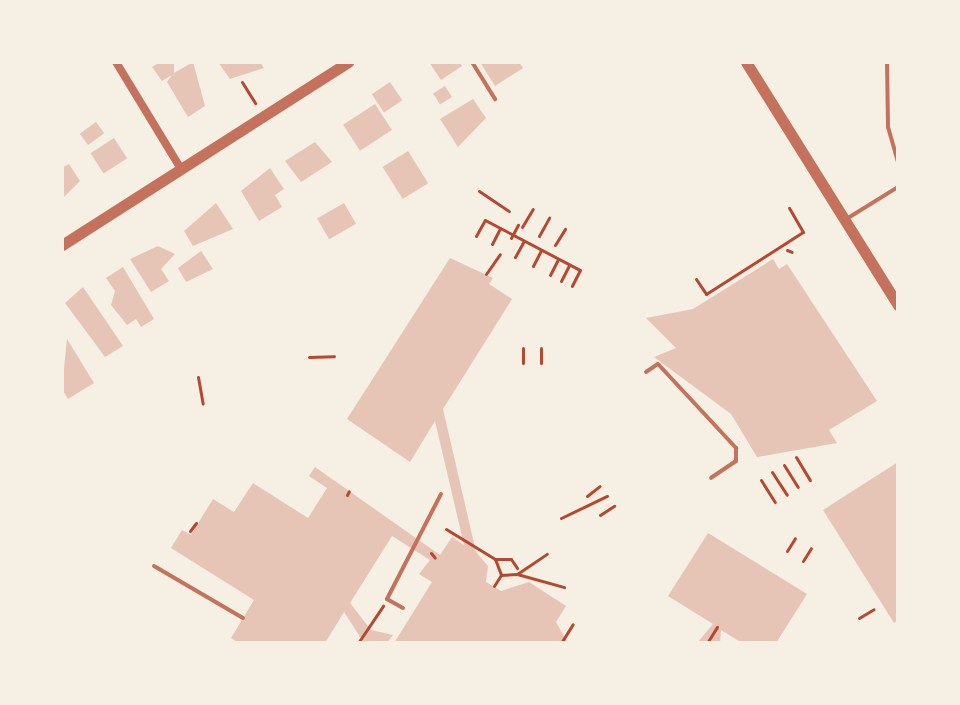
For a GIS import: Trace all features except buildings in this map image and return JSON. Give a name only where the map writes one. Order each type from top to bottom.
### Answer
[{"type":"street","points":[[116,62],[181,169]]},
{"type":"street","points":[[62,245],[348,62]]},
{"type":"street","points":[[746,62],[898,305]]},
{"type":"lane","points":[[472,62],[495,99]]},
{"type":"lane","points":[[887,62],[888,127],[898,162]]},
{"type":"lane","points":[[846,220],[898,187]]},
{"type":"lane","points":[[646,372],[658,364],[736,448],[736,461],[711,478]]},
{"type":"lane","points":[[403,608],[387,599],[441,494]]},
{"type":"lane","points":[[154,566],[243,618]]},
{"type":"path","points":[[242,82],[255,103]]},
{"type":"path","points":[[479,191],[509,211]]},
{"type":"path","points":[[696,279],[706,294],[803,232],[789,208]]},
{"type":"path","points":[[511,236],[533,209]]},
{"type":"path","points":[[539,236],[549,218]]},
{"type":"path","points":[[476,236],[485,220],[580,270],[572,286]]},
{"type":"path","points":[[492,244],[500,228]]},
{"type":"path","points":[[555,245],[565,229]]},
{"type":"path","points":[[515,257],[524,241]]},
{"type":"path","points":[[533,266],[541,250]]},
{"type":"path","points":[[787,250],[792,252]]},
{"type":"path","points":[[486,274],[500,254]]},
{"type":"path","points":[[550,275],[558,259]]},
{"type":"path","points":[[561,281],[569,265]]},
{"type":"path","points":[[523,348],[523,363]]},
{"type":"path","points":[[541,348],[541,363]]},
{"type":"path","points":[[309,357],[334,356]]},
{"type":"path","points":[[198,377],[203,404]]},
{"type":"path","points":[[796,457],[810,480]]},
{"type":"path","points":[[784,465],[798,487]]},
{"type":"path","points":[[772,472],[787,495]]},
{"type":"path","points":[[761,480],[775,502]]},
{"type":"path","points":[[587,496],[600,486]]},
{"type":"path","points":[[561,518],[607,496]]},
{"type":"path","points":[[600,515],[614,506]]},
{"type":"path","points":[[190,531],[196,523]]},
{"type":"path","points":[[446,529],[495,559],[511,559],[517,574]]},
{"type":"path","points":[[787,551],[795,538]]},
{"type":"path","points":[[803,561],[811,548]]},
{"type":"path","points":[[431,553],[435,558]]},
{"type":"path","points":[[517,568],[547,554]]},
{"type":"path","points":[[495,559],[501,575]]},
{"type":"path","points":[[501,575],[517,574],[564,587]]},
{"type":"path","points":[[494,586],[501,575]]},
{"type":"path","points":[[859,618],[874,609]]},
{"type":"path","points":[[358,643],[376,619]]},
{"type":"path","points":[[561,643],[573,624]]},
{"type":"path","points":[[707,643],[717,627]]}]
